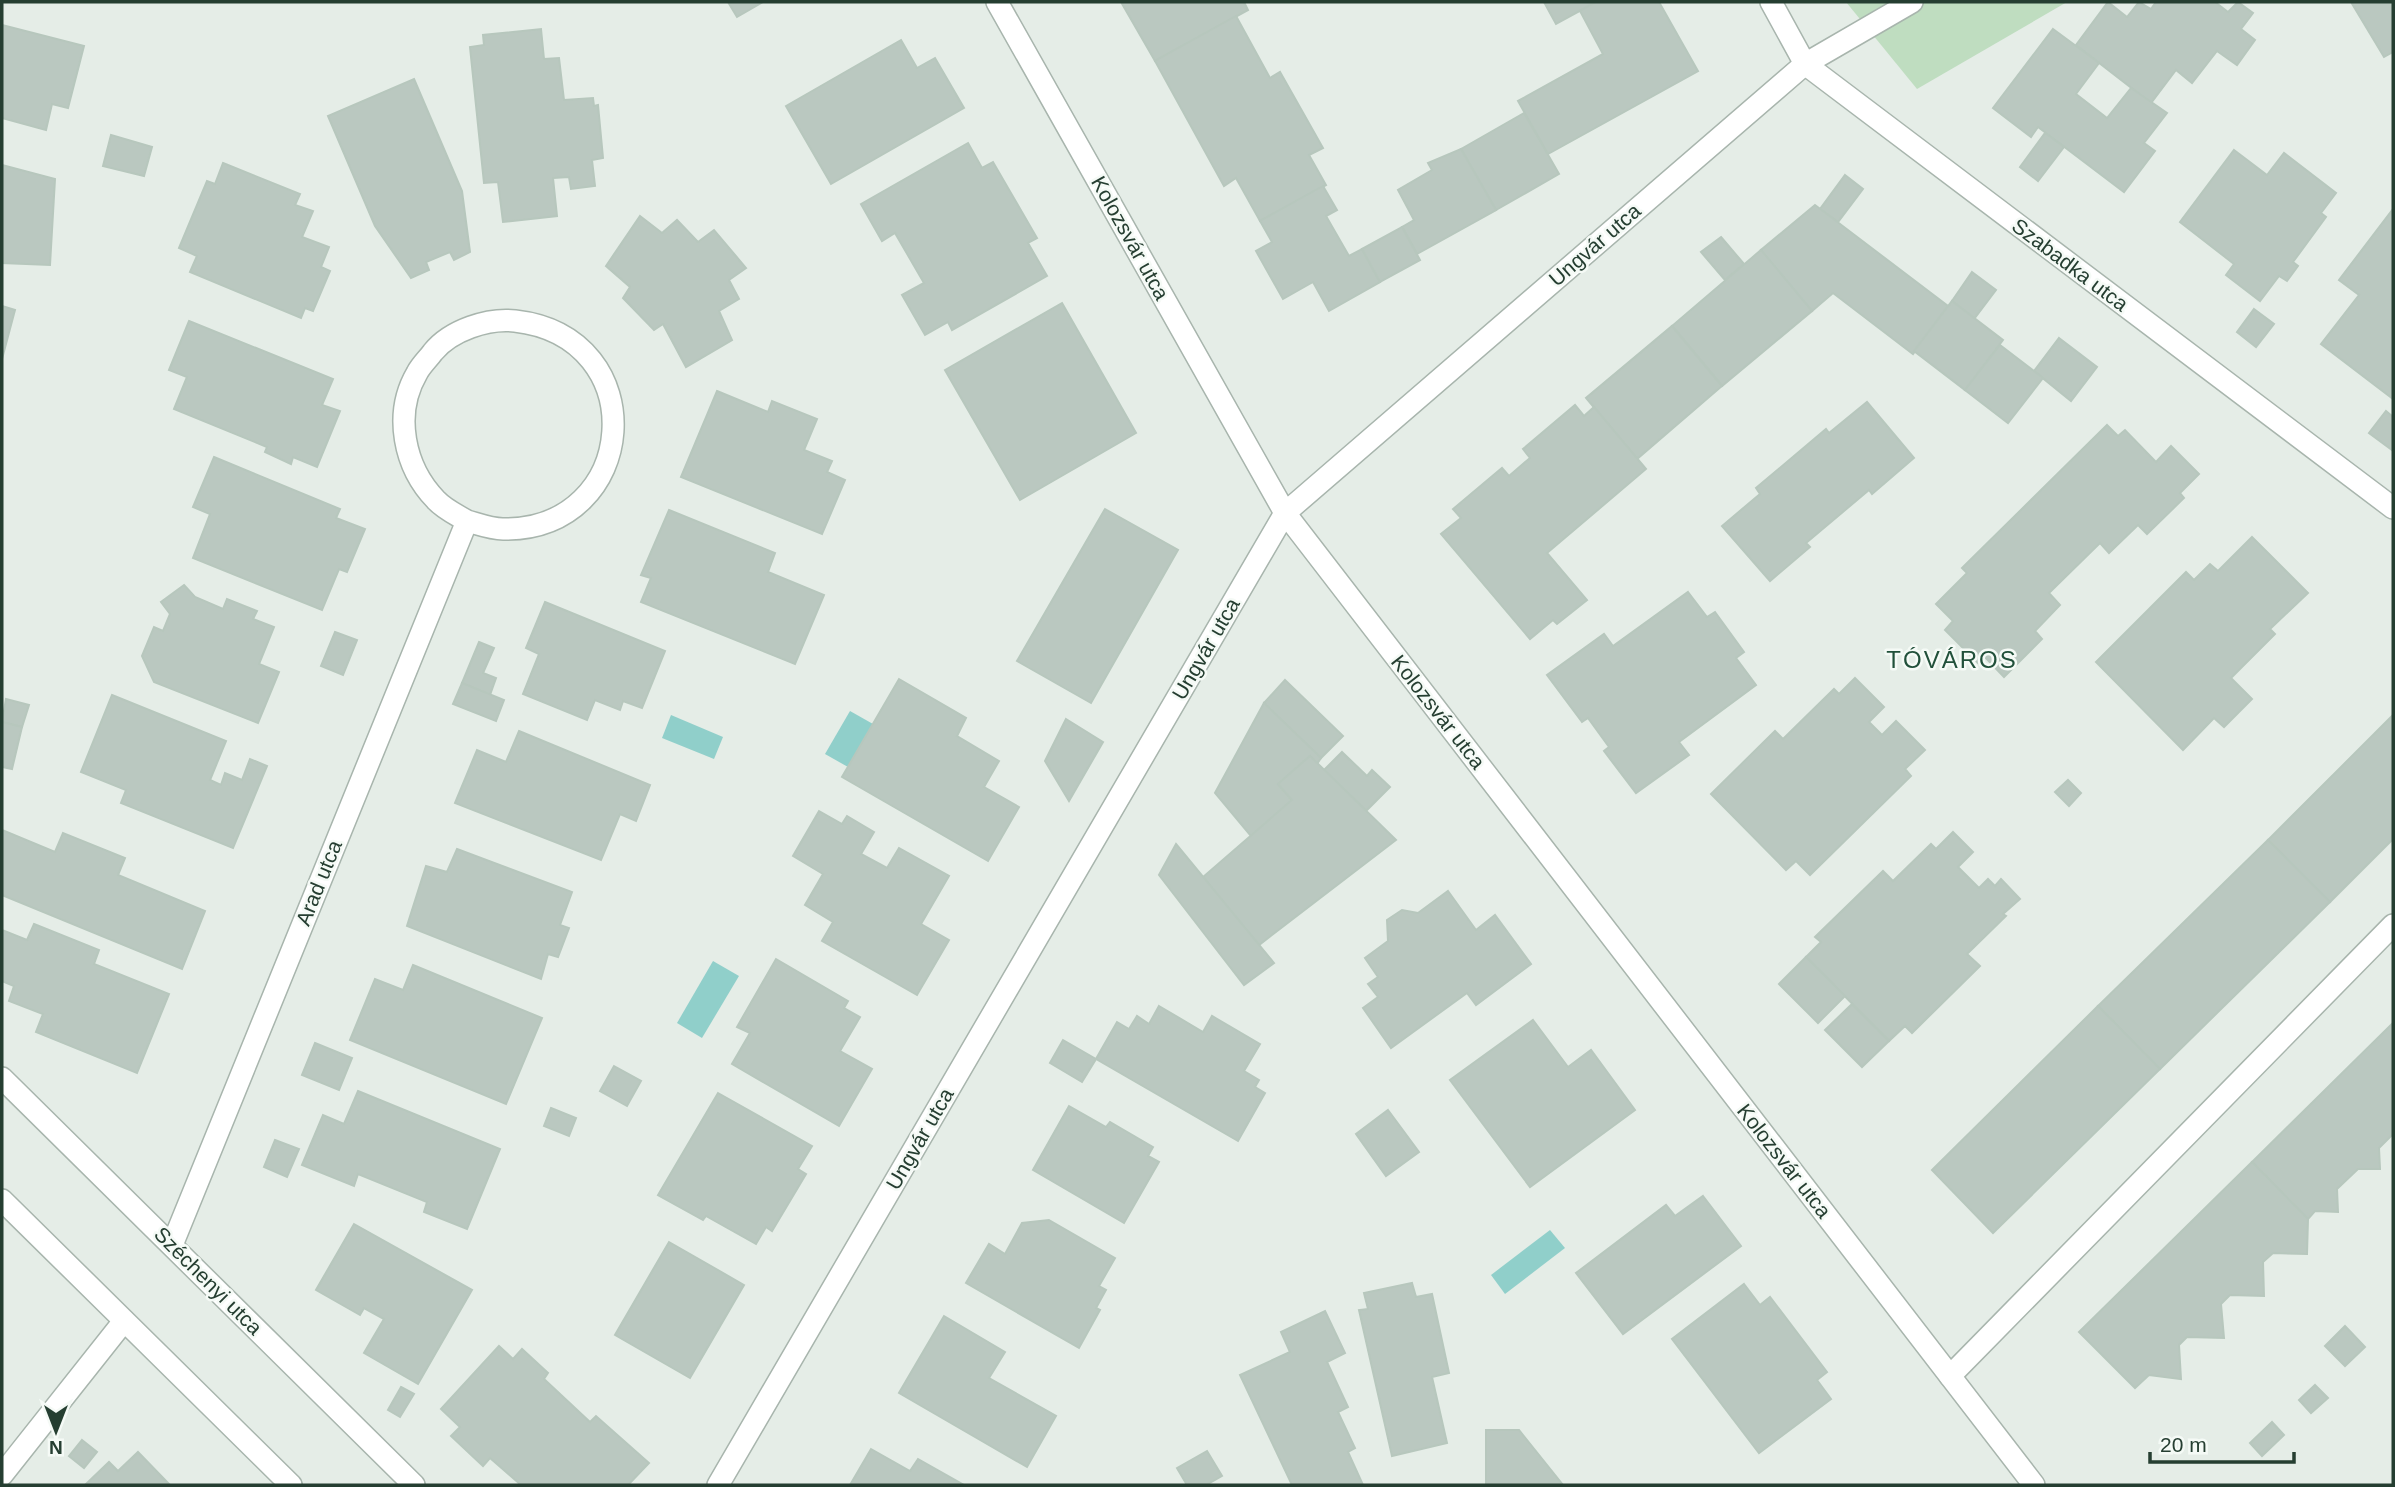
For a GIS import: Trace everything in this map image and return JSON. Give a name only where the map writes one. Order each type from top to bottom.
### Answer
[{"type":"street","name":"Kolozsvár utca","points":[[997,2],[1285,513],[2034,1485]]},
{"type":"street","name":"Szabadka utca","points":[[1771,2],[1805,64],[2393,508]]},
{"type":"street","name":"Ungvár utca","points":[[718,1485],[1285,513],[1805,64],[1912,2]]},
{"type":"street","points":[[503,319],[538,323],[569,338],[594,362],[610,393],[615,427],[608,460],[591,491],[566,514],[534,527],[500,530],[467,521],[437,502],[415,474],[404,441],[405,406],[416,373],[439,346],[469,327],[503,319]]},
{"type":"street","name":"Arad utca","points":[[172,1245],[467,521]]},
{"type":"street","points":[[1950,1376],[2393,925]]},
{"type":"street","name":"Széchenyi utca","points":[[2,1077],[414,1485]]},
{"type":"street","points":[[2,1200],[291,1485]]},
{"type":"street","points":[[2,1475],[124,1321]]},
{"type":"green space","points":[[1846,2],[2067,2],[1917,89]]},
{"type":"water","points":[[850,711],[873,724],[848,767],[825,754]]},
{"type":"water","points":[[671,715],[723,737],[714,759],[662,738]]},
{"type":"water","points":[[713,961],[739,976],[702,1038],[677,1023]]},
{"type":"water","points":[[1550,1230],[1565,1248],[1505,1294],[1491,1275]]},
{"type":"building","points":[[728,2],[763,2],[737,17]]},
{"type":"building","points":[[1121,2],[1244,2],[1248,10],[1155,61]]},
{"type":"building","points":[[1544,2],[1596,2],[1556,24]]},
{"type":"building","points":[[1596,2],[1659,2],[1698,71],[1548,154],[1518,101],[1603,54],[1580,11]]},
{"type":"building","points":[[2108,2],[2127,17],[2139,2],[2151,9],[2156,2],[2215,2],[2228,12],[2238,2],[2253,13],[2241,29],[2255,40],[2237,65],[2217,51],[2192,83],[2176,70],[2151,103],[2076,45]]},
{"type":"building","points":[[2351,2],[2393,2],[2393,52],[2384,57]]},
{"type":"building","points":[[1236,16],[1270,78],[1280,72],[1323,148],[1309,155],[1326,185],[1260,221],[1236,178],[1224,186],[1155,61]]},
{"type":"building","points":[[2,25],[84,46],[68,108],[52,104],[46,130],[2,118]]},
{"type":"building","points":[[541,29],[544,59],[559,58],[564,100],[593,98],[594,106],[598,105],[603,158],[592,160],[595,186],[571,189],[569,177],[553,178],[557,216],[503,222],[498,182],[484,183],[470,47],[484,45],[483,35]]},
{"type":"building","points":[[2053,29],[2099,63],[2076,94],[2107,118],[2131,88],[2167,113],[2144,143],[2155,151],[2124,192],[2038,127],[2031,137],[1993,108]]},
{"type":"building","points":[[901,40],[917,68],[935,58],[964,108],[831,184],[786,106]]},
{"type":"building","points":[[414,79],[462,191],[470,252],[454,260],[450,252],[426,262],[429,270],[411,278],[375,226],[328,116]]},
{"type":"building","points":[[1524,113],[1559,174],[1496,210],[1461,149]]},
{"type":"building","points":[[2045,133],[2064,147],[2038,181],[2020,167]]},
{"type":"building","points":[[111,135],[152,147],[144,176],[103,166]]},
{"type":"building","points":[[968,143],[982,168],[993,162],[1037,238],[1028,243],[1047,276],[952,330],[948,322],[925,335],[902,295],[924,283],[895,233],[882,241],[861,204]]},
{"type":"building","points":[[1461,149],[1496,210],[1417,254],[1402,227],[1414,220],[1398,190],[1432,170],[1428,163]]},
{"type":"building","points":[[2234,150],[2267,175],[2284,153],[2336,193],[2321,213],[2326,217],[2293,262],[2298,266],[2287,281],[2279,276],[2260,301],[2226,275],[2234,264],[2180,222]]},
{"type":"building","points":[[223,163],[300,194],[295,205],[313,211],[302,237],[329,247],[321,267],[330,271],[313,311],[305,308],[301,318],[190,272],[197,256],[179,248],[207,181],[215,184]]},
{"type":"building","points":[[2,165],[55,179],[50,265],[2,263]]},
{"type":"building","points":[[1845,175],[1863,189],[1838,222],[1820,209]]},
{"type":"building","points":[[1323,186],[1337,210],[1326,216],[1349,256],[1362,249],[1380,282],[1329,311],[1313,282],[1283,299],[1256,251],[1272,242],[1260,221]]},
{"type":"building","points":[[1815,205],[1948,306],[1913,354],[1833,293],[1812,311],[1761,250]]},
{"type":"building","points":[[2393,209],[2393,399],[2321,344],[2359,295],[2339,280]]},
{"type":"building","points":[[640,216],[662,233],[677,220],[698,242],[714,230],[746,268],[729,280],[739,299],[719,311],[732,340],[686,367],[663,324],[654,330],[623,298],[630,287],[606,266]]},
{"type":"building","points":[[1402,227],[1420,260],[1380,282],[1362,249]]},
{"type":"building","points":[[1721,237],[1744,264],[1725,280],[1701,252]]},
{"type":"building","points":[[1761,250],[1812,311],[1722,386],[1672,326]]},
{"type":"building","points":[[1972,272],[1996,290],[1974,319],[1952,301]]},
{"type":"building","points":[[1952,301],[2003,340],[1965,390],[1914,351]]},
{"type":"building","points":[[1062,303],[1136,433],[1020,500],[945,370]]},
{"type":"building","points":[[2,306],[15,310],[2,359]]},
{"type":"building","points":[[2254,309],[2274,324],[2256,347],[2237,332]]},
{"type":"building","points":[[189,321],[333,379],[322,405],[340,411],[317,467],[293,457],[291,464],[265,452],[267,447],[174,409],[187,377],[169,370]]},
{"type":"building","points":[[1672,326],[1722,386],[1637,459],[1586,398]]},
{"type":"building","points":[[2059,338],[2097,367],[2071,401],[2034,371]]},
{"type":"building","points":[[2000,345],[2043,378],[2008,423],[1965,390]]},
{"type":"building","points":[[717,391],[768,412],[772,401],[817,419],[804,450],[832,461],[827,472],[845,480],[822,534],[681,477]]},
{"type":"building","points":[[1867,402],[1914,458],[1872,494],[1869,490],[1806,543],[1810,547],[1770,581],[1722,526],[1760,494],[1756,488],[1826,429],[1829,433]]},
{"type":"building","points":[[1575,405],[1584,416],[1594,407],[1646,469],[1547,553],[1587,600],[1557,624],[1553,620],[1530,639],[1441,534],[1461,518],[1453,509],[1502,468],[1509,476],[1530,458],[1523,449]]},
{"type":"building","points":[[2386,411],[2393,417],[2392,450],[2369,433]]},
{"type":"building","points":[[2107,425],[2118,436],[2125,430],[2156,462],[2171,446],[2199,474],[2180,493],[2184,498],[2147,534],[2138,525],[2109,553],[2100,543],[2049,593],[2060,605],[2035,631],[2042,639],[2004,677],[1984,656],[1978,663],[1945,630],[1953,621],[1936,604],[1967,573],[1962,568]]},
{"type":"building","points":[[214,457],[340,509],[336,518],[365,529],[347,572],[339,569],[322,610],[193,558],[210,514],[193,507]]},
{"type":"building","points":[[1105,509],[1178,550],[1091,703],[1017,661]]},
{"type":"building","points":[[669,510],[775,553],[768,572],[824,595],[795,664],[641,602],[651,578],[641,575]]},
{"type":"building","points":[[2252,537],[2308,593],[2270,629],[2275,634],[2231,678],[2252,699],[2224,727],[2214,718],[2183,750],[2096,662],[2186,572],[2194,580],[2210,564],[2218,571]]},
{"type":"building","points":[[184,585],[195,597],[223,609],[227,599],[257,611],[253,619],[274,627],[259,664],[279,672],[258,723],[154,682],[142,656],[154,627],[163,631],[170,614],[161,602]]},
{"type":"building","points":[[1688,592],[1707,617],[1715,612],[1744,652],[1736,658],[1756,685],[1679,742],[1689,755],[1636,793],[1604,751],[1609,747],[1588,718],[1582,722],[1547,675],[1604,634],[1613,646]]},
{"type":"building","points":[[545,602],[665,651],[642,708],[623,701],[620,710],[595,700],[587,720],[523,694],[539,654],[526,648]]},
{"type":"building","points":[[335,632],[357,640],[343,675],[321,666]]},
{"type":"building","points":[[479,642],[494,648],[483,673],[496,678],[490,695],[462,683]]},
{"type":"building","points":[[1855,678],[1884,707],[1869,722],[1882,735],[1896,721],[1925,750],[1905,769],[1911,776],[1810,875],[1796,861],[1786,870],[1711,794],[1775,731],[1783,739],[1834,689],[1839,694]]},
{"type":"building","points":[[899,679],[966,718],[957,736],[999,761],[984,787],[1019,807],[988,861],[842,777]]},
{"type":"building","points":[[1285,680],[1343,736],[1321,758],[1264,703]]},
{"type":"building","points":[[462,683],[504,700],[496,721],[453,704]]},
{"type":"building","points":[[112,695],[226,741],[210,780],[221,785],[225,773],[242,780],[250,759],[267,766],[233,848],[121,803],[126,790],[81,772]]},
{"type":"building","points":[[6,699],[29,705],[22,727],[2,722]]},
{"type":"building","points":[[1264,703],[1321,758],[1317,764],[1310,756],[1278,784],[1292,800],[1251,836],[1215,793]]},
{"type":"building","points":[[2393,715],[2393,839],[2330,902],[2268,840]]},
{"type":"building","points":[[1066,719],[1103,742],[1069,801],[1045,761]]},
{"type":"building","points":[[2,722],[22,727],[12,769],[2,767]]},
{"type":"building","points":[[519,731],[650,785],[636,821],[620,814],[601,860],[455,803],[477,750],[506,762]]},
{"type":"building","points":[[1342,752],[1367,776],[1372,770],[1390,787],[1366,811],[1324,770]]},
{"type":"building","points":[[1310,756],[1396,840],[1259,945],[1203,877],[1292,800],[1278,784]]},
{"type":"building","points":[[2068,780],[2081,793],[2069,806],[2055,792]]},
{"type":"building","points":[[819,811],[842,824],[847,816],[874,832],[861,854],[887,868],[899,848],[949,876],[921,924],[949,940],[917,995],[822,941],[833,922],[805,905],[823,874],[793,856]]},
{"type":"building","points":[[2,830],[55,852],[63,833],[125,858],[118,875],[205,911],[182,969],[2,895]]},
{"type":"building","points":[[1953,832],[1973,852],[1958,867],[1979,888],[1988,879],[1995,886],[2001,879],[2020,899],[1967,954],[1980,966],[1912,1033],[1905,1026],[1889,1041],[1806,957],[1821,942],[1815,937],[1883,871],[1893,881],[1931,844],[1936,849]]},
{"type":"building","points":[[2268,840],[2330,902],[2160,1069],[2098,1006]]},
{"type":"building","points":[[1176,844],[1274,963],[1244,985],[1159,875]]},
{"type":"building","points":[[457,849],[572,892],[560,925],[569,928],[558,957],[548,954],[541,979],[407,926],[426,866],[447,872]]},
{"type":"building","points":[[1448,891],[1476,930],[1495,915],[1531,964],[1476,1005],[1467,993],[1391,1048],[1363,1008],[1378,997],[1368,984],[1378,977],[1365,958],[1388,941],[1387,920],[1402,910],[1418,913]]},
{"type":"building","points":[[34,924],[99,950],[94,964],[169,994],[137,1073],[36,1032],[43,1014],[9,1001],[14,986],[2,981],[2,930],[27,940]]},
{"type":"building","points":[[1806,957],[1845,996],[1818,1023],[1779,984]]},
{"type":"building","points":[[776,959],[848,1001],[844,1008],[860,1017],[840,1051],[872,1069],[839,1126],[732,1064],[750,1033],[737,1027]]},
{"type":"building","points":[[413,965],[542,1018],[506,1104],[350,1040],[375,979],[403,990]]},
{"type":"building","points":[[1852,1004],[1889,1041],[1862,1067],[1825,1030]]},
{"type":"building","points":[[1159,1006],[1203,1032],[1212,1016],[1260,1044],[1244,1071],[1259,1080],[1255,1087],[1265,1093],[1238,1141],[1096,1059],[1117,1022],[1129,1029],[1137,1016],[1149,1024]]},
{"type":"building","points":[[2098,1006],[2160,1069],[1993,1233],[1932,1170]]},
{"type":"building","points":[[1533,1020],[1568,1067],[1591,1050],[1635,1110],[1530,1187],[1450,1080]]},
{"type":"building","points":[[2393,1023],[2393,1134],[2379,1148],[2380,1169],[2358,1169],[2337,1189],[2338,1212],[2315,1211],[2308,1219],[2252,1162]]},
{"type":"building","points":[[1063,1040],[1096,1059],[1082,1082],[1050,1063]]},
{"type":"building","points":[[315,1043],[352,1058],[339,1090],[302,1075]]},
{"type":"building","points":[[614,1066],[641,1081],[627,1106],[600,1091]]},
{"type":"building","points":[[358,1091],[500,1149],[467,1229],[424,1212],[427,1202],[358,1174],[354,1186],[302,1165],[323,1115],[344,1124]]},
{"type":"building","points":[[718,1093],[812,1146],[798,1169],[806,1174],[772,1231],[766,1227],[756,1244],[706,1216],[703,1220],[658,1195]]},
{"type":"building","points":[[1069,1106],[1106,1127],[1110,1122],[1153,1147],[1148,1156],[1159,1162],[1124,1223],[1033,1170]]},
{"type":"building","points":[[551,1108],[576,1118],[569,1136],[544,1126]]},
{"type":"building","points":[[1388,1110],[1419,1152],[1386,1176],[1356,1134]]},
{"type":"building","points":[[275,1140],[299,1149],[287,1177],[264,1167]]},
{"type":"building","points":[[2252,1162],[2308,1219],[2307,1254],[2273,1253],[2263,1262],[2264,1296],[2230,1295],[2221,1304],[2224,1338],[2187,1337],[2179,1345],[2181,1379],[2149,1375],[2135,1388],[2079,1332]]},
{"type":"building","points":[[1703,1196],[1741,1246],[1623,1334],[1576,1273],[1666,1205],[1675,1216]]},
{"type":"building","points":[[1049,1220],[1115,1258],[1099,1286],[1106,1290],[1096,1308],[1100,1310],[1079,1348],[966,1283],[989,1244],[1005,1254],[1022,1223]]},
{"type":"building","points":[[354,1224],[472,1290],[418,1384],[364,1353],[384,1319],[364,1308],[360,1315],[316,1290]]},
{"type":"building","points":[[669,1242],[744,1285],[690,1378],[615,1335]]},
{"type":"building","points":[[1412,1283],[1416,1297],[1432,1294],[1449,1373],[1432,1377],[1447,1443],[1392,1456],[1359,1310],[1368,1309],[1364,1293]]},
{"type":"building","points":[[1744,1284],[1760,1305],[1770,1297],[1827,1372],[1817,1380],[1831,1399],[1759,1453],[1672,1339]]},
{"type":"building","points":[[1325,1311],[1345,1353],[1327,1362],[1348,1407],[1338,1412],[1355,1448],[1348,1452],[1363,1485],[1292,1485],[1240,1375],[1290,1352],[1281,1332]]},
{"type":"building","points":[[944,1316],[1005,1352],[989,1378],[1056,1416],[1027,1467],[899,1393]]},
{"type":"building","points":[[2345,1326],[2365,1347],[2345,1366],[2325,1346]]},
{"type":"building","points":[[499,1346],[513,1359],[522,1349],[548,1373],[544,1379],[590,1422],[596,1416],[649,1463],[628,1485],[521,1485],[490,1458],[483,1466],[451,1436],[460,1427],[441,1409]]},
{"type":"building","points":[[2315,1385],[2328,1398],[2311,1413],[2299,1400]]},
{"type":"building","points":[[401,1387],[414,1394],[400,1417],[388,1410]]},
{"type":"building","points":[[2272,1422],[2284,1435],[2262,1456],[2250,1443]]},
{"type":"building","points":[[1486,1430],[1519,1430],[1563,1485],[1486,1485]]},
{"type":"building","points":[[82,1440],[97,1452],[84,1468],[69,1456]]},
{"type":"building","points":[[871,1449],[910,1471],[918,1459],[964,1485],[850,1485]]},
{"type":"building","points":[[1207,1451],[1222,1476],[1206,1485],[1187,1485],[1177,1468]]},
{"type":"building","points":[[138,1452],[170,1485],[85,1485],[109,1462],[118,1471]]},
{"type":"district","name":"TÓVÁROS","points":[[1952,660]]}]
